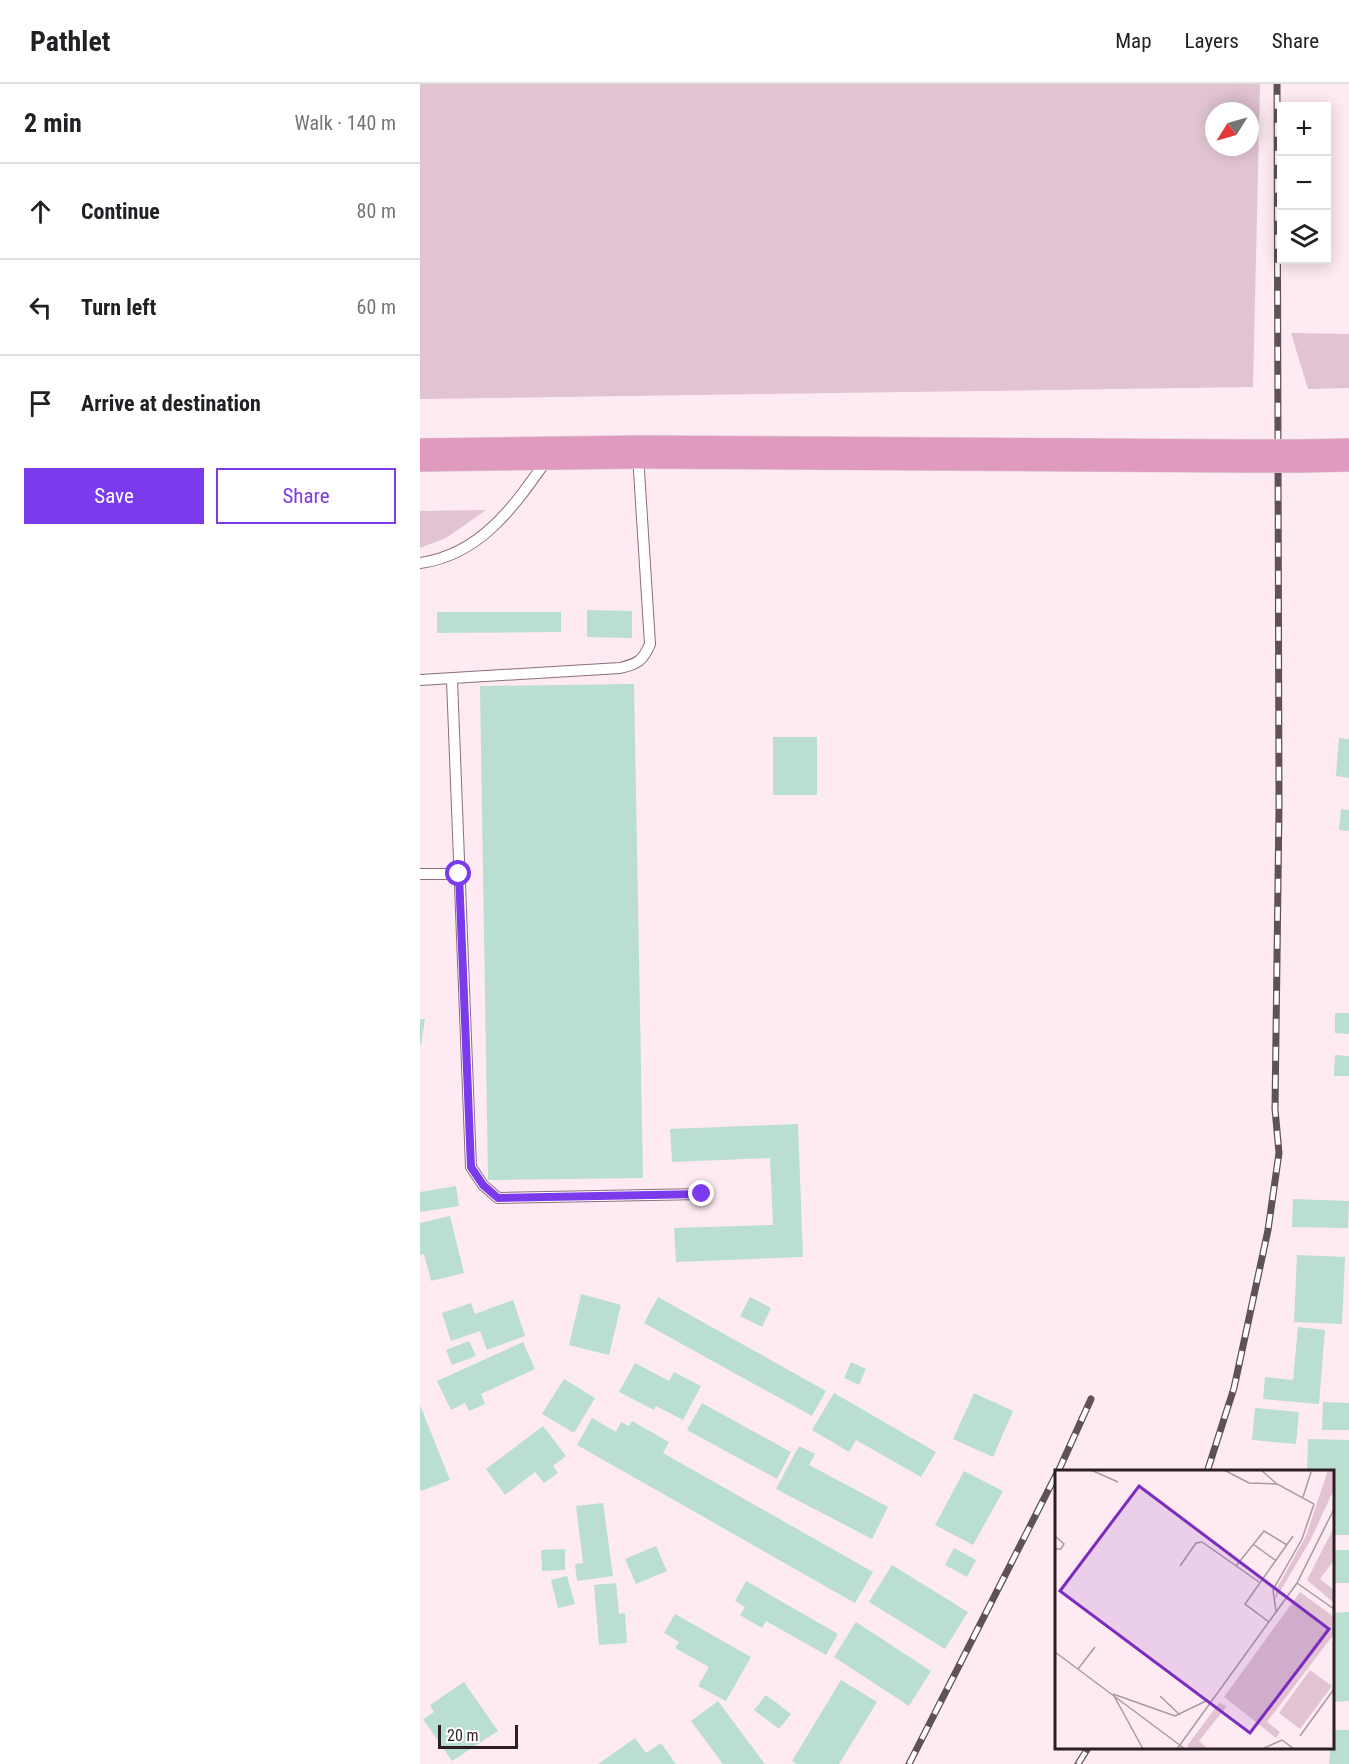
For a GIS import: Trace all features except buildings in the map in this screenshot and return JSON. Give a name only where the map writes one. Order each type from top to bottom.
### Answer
[{"type":"highway","points":[[420,455],[638,452],[1333,458]]},
{"type":"lane","points":[[420,680],[452,680],[620,668],[636,664],[644,658],[650,644],[638,452]]},
{"type":"lane","points":[[420,563],[448,557],[484,536],[519,499],[552,453]]},
{"type":"lane","points":[[452,680],[471,1167],[483,1185],[498,1198],[702,1194]]},
{"type":"lane","points":[[420,874],[459,874]]},
{"type":"shaded area","points":[[420,84],[1260,84],[1259,127],[1259,102],[1205,102],[1205,156],[1258,156],[1253,387],[420,399]]},
{"type":"shaded area","points":[[1291,333],[1349,334],[1349,388],[1308,389]]},
{"type":"shaded area","points":[[486,510],[446,538],[420,548],[420,511]]},
{"type":"railway","points":[[1208,1470],[1234,1388],[1268,1230],[1279,1153],[1275,1109],[1279,807],[1277,84]]},
{"type":"railway","points":[[1059,1470],[1091,1399]]},
{"type":"railway","points":[[909,1764],[1055,1477]]},
{"type":"railway","points":[[1078,1764],[1087,1749]]},
{"type":"route","points":[[459,874],[471,1167],[483,1185],[498,1198],[702,1194]]}]
